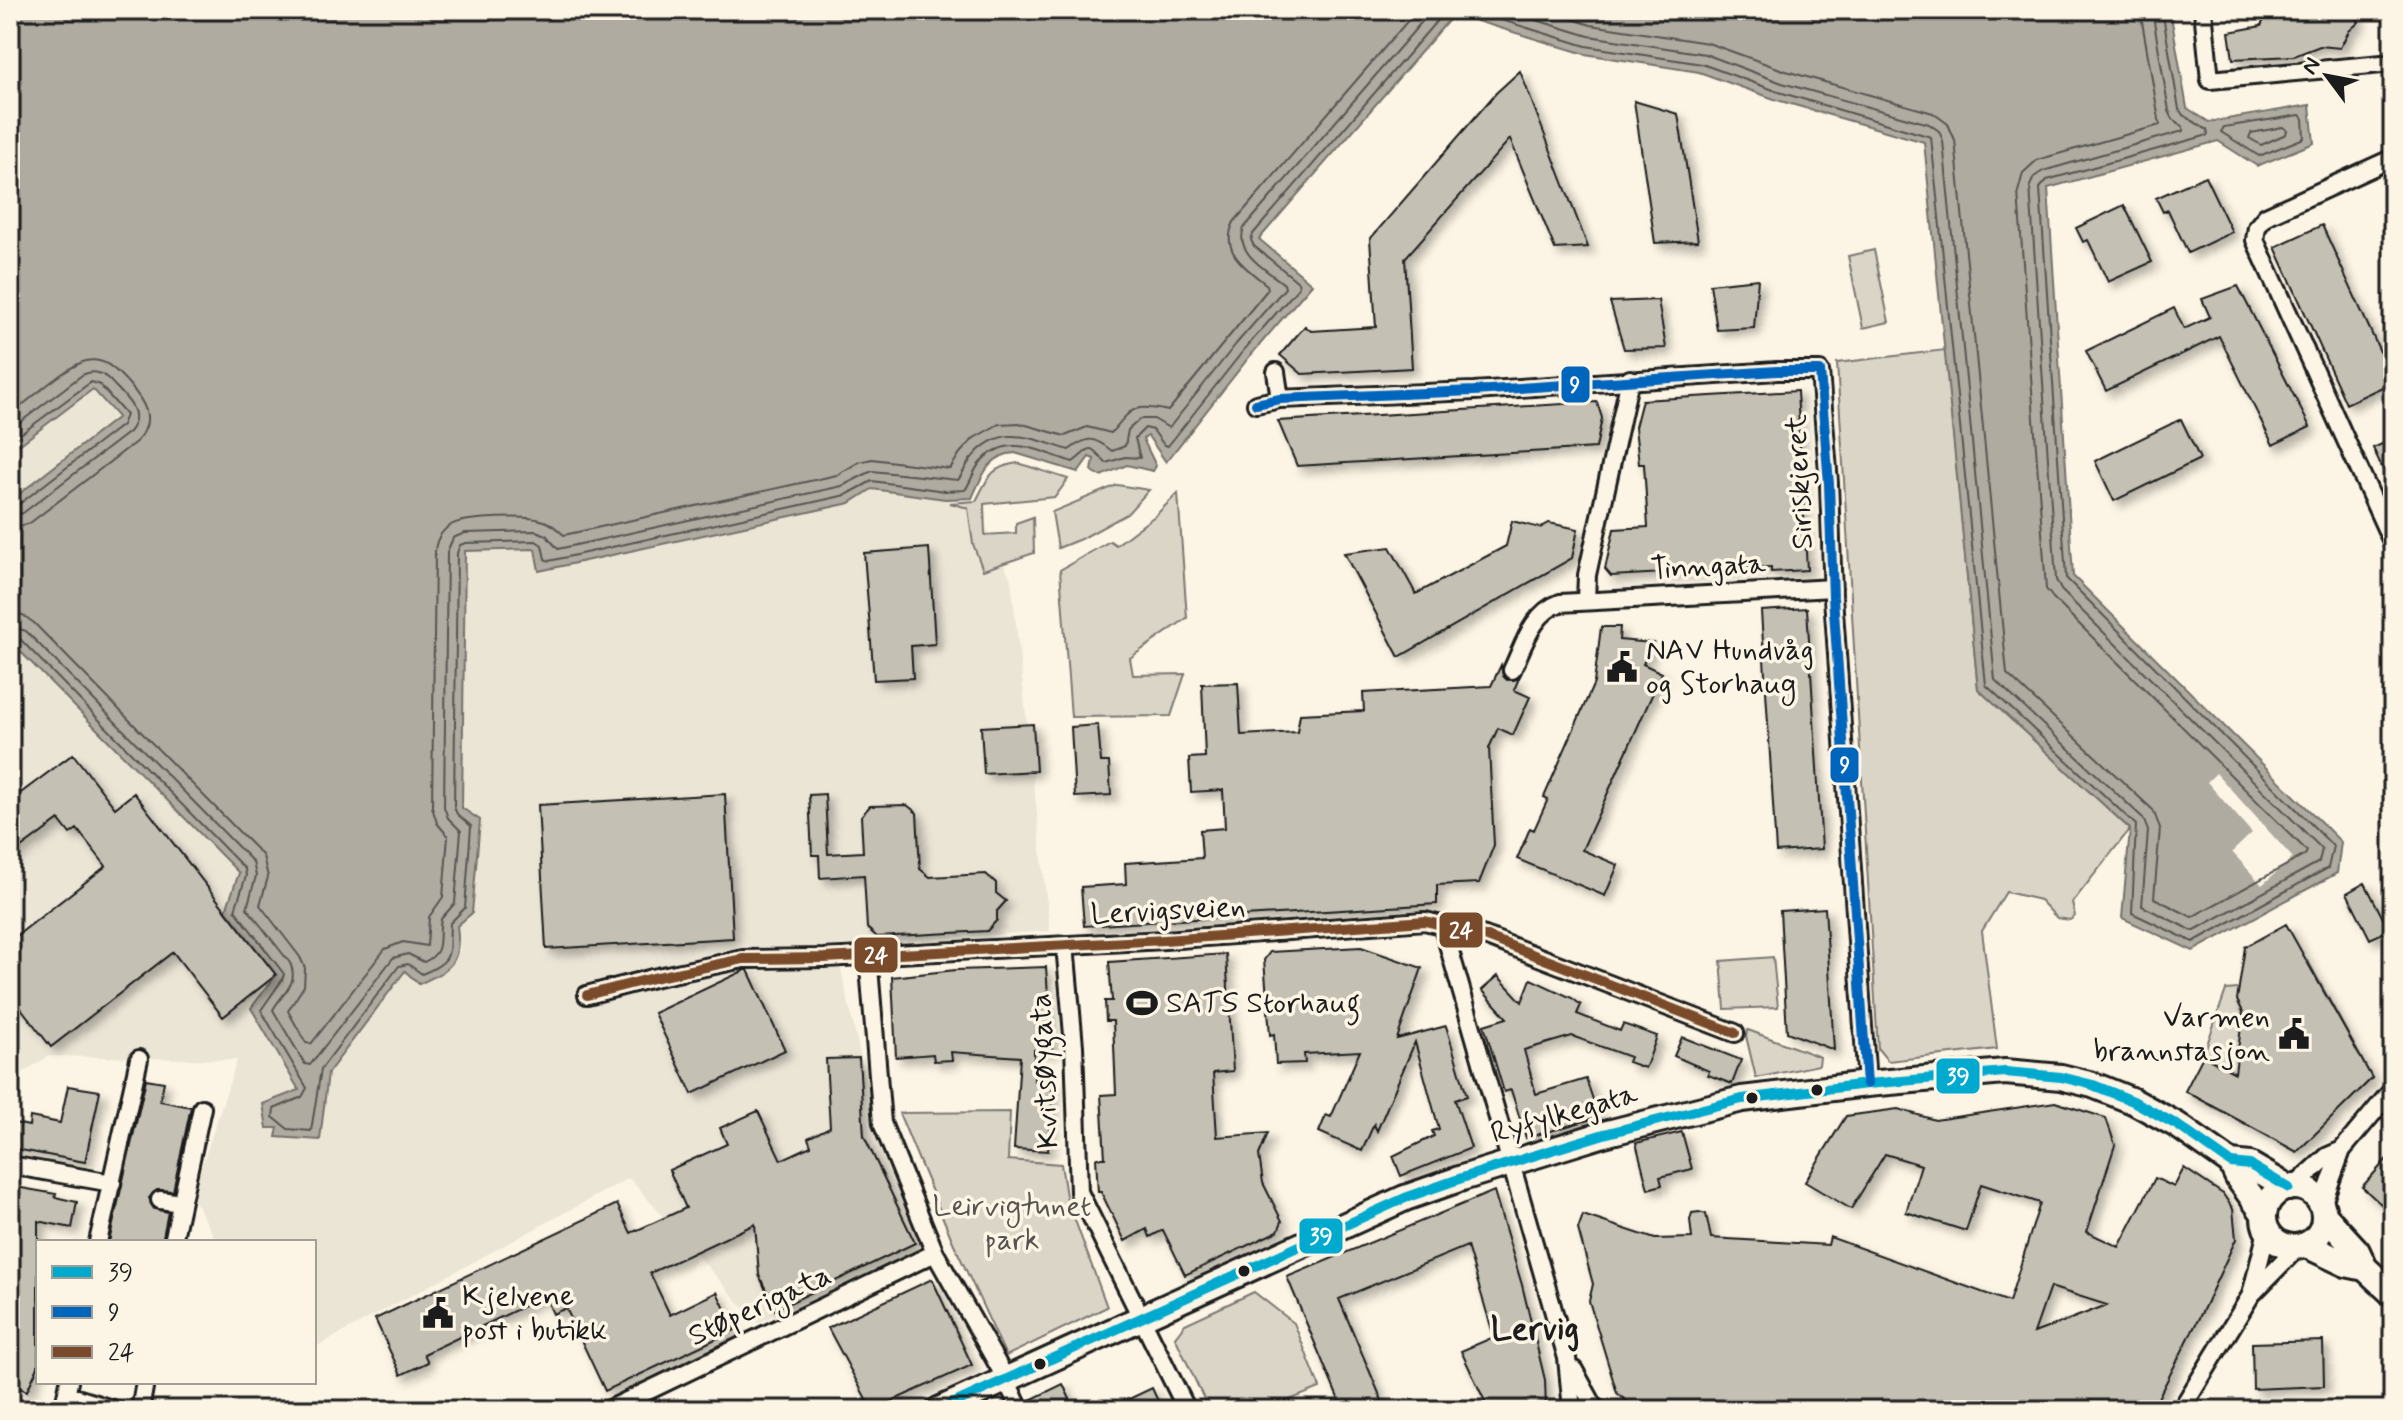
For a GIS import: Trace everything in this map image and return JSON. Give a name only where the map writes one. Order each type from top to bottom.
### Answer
[{"type":"street","points":[[2203,10],[2210,80],[2393,63]]},
{"type":"street","points":[[2393,158],[2266,216],[2257,227],[2255,240],[2393,544]]},
{"type":"street","name":"Siriskjeret","points":[[1256,404],[1280,399],[1820,371],[1867,1084]]},
{"type":"street","points":[[1276,372],[1280,399]]},
{"type":"street","points":[[1586,601],[1590,563],[1630,379]]},
{"type":"street","name":"Tinngata","points":[[1512,670],[1542,613],[1560,603],[1833,588]]},
{"type":"street","name":"Lervigsveien","points":[[587,995],[734,960],[1248,935],[1425,921],[1485,936],[1735,1033]]},
{"type":"street","points":[[1443,927],[1567,1358],[1572,1410]]},
{"type":"street","name":"Kvitsøygata","points":[[1065,945],[1071,1002],[1079,1192],[1187,1410]]},
{"type":"street","points":[[868,955],[882,1123],[935,1253],[1006,1379],[1020,1410]]},
{"type":"street","points":[[98,1240],[139,1059]]},
{"type":"street","name":"Ryfylkegata","points":[[939,1410],[1405,1198],[1604,1134],[1742,1099],[2005,1072],[2061,1077],[2093,1085],[2140,1105],[2177,1125],[2231,1163],[2250,1165],[2291,1188]]},
{"type":"street","points":[[2181,1410],[2251,1295],[2302,1246],[2320,1234],[2323,1210],[2342,1150],[2393,1089]]},
{"type":"street","points":[[173,1240],[202,1108]]},
{"type":"street","points":[[2251,1295],[2271,1198],[2291,1188],[2328,1156],[2342,1150]]},
{"type":"street","name":"Ryfylkegata","points":[[2231,1163],[2266,1223]]},
{"type":"street","points":[[10,1165],[112,1183]]},
{"type":"street","points":[[2291,1188],[2308,1190],[2357,1251],[2365,1268],[2393,1294]]},
{"type":"street","points":[[160,1200],[181,1203]]},
{"type":"street","points":[[2266,1223],[2280,1244],[2302,1246],[2346,1264],[2365,1268]]},
{"type":"street","name":"Støperigata","points":[[608,1410],[935,1253]]},
{"type":"street","points":[[1567,1358],[1596,1410]]},
{"type":"street","points":[[140,1410],[145,1384]]},
{"type":"street","points":[[66,1396],[115,1410]]},
{"type":"shaded area","points":[[93,389],[119,417],[10,501],[10,452]]},
{"type":"shaded area","points":[[872,489],[945,499],[972,498],[1011,579],[1050,931],[836,946],[876,1128],[933,1245],[757,1323],[629,1178],[316,1347],[316,1240],[216,1240],[192,1195],[237,1060],[49,1056],[10,1081],[10,641],[239,874],[226,910],[276,975],[251,1008],[300,1090],[267,1128],[278,1128],[276,1136],[320,1140],[327,1073],[405,971],[460,950],[457,926],[462,808],[465,551],[535,549],[539,571],[850,503]]},
{"type":"green space","points":[[1874,250],[1889,322],[1863,328],[1848,256]]},
{"type":"green space","points":[[1945,350],[1978,689],[2130,829],[2072,903],[2075,916],[2070,920],[2057,918],[2040,900],[2006,892],[1982,931],[1997,1049],[1888,1061],[1878,1049],[1837,363]]},
{"type":"green space","points":[[1018,463],[1068,479],[1055,497],[984,504],[985,535],[1016,533],[1016,523],[1033,517],[1034,553],[983,570],[973,544],[968,508],[950,503],[976,501],[987,480],[996,471]]},
{"type":"green space","points":[[1117,485],[1149,490],[1127,514],[1058,548],[1052,512]]},
{"type":"green space","points":[[1178,493],[1187,618],[1130,658],[1133,675],[1185,674],[1171,716],[1071,717],[1060,570],[1110,541],[1116,545],[1156,515]]},
{"type":"green space","points":[[1773,957],[1778,1007],[1725,1009],[1721,961]]},
{"type":"green space","points":[[2309,963],[2372,1078],[2356,1094],[2329,1070],[2235,1073],[2203,1056],[2226,990],[2264,987]]},
{"type":"green space","points":[[1748,1030],[1820,1057],[1819,1065],[1756,1078],[1746,1036]]},
{"type":"green space","name":"Leirvigtunet park","points":[[1010,1112],[1008,1160],[1061,1164],[1066,1196],[1107,1307],[1006,1356],[953,1242],[899,1113]]},
{"type":"green space","points":[[1254,1292],[1294,1323],[1320,1388],[1264,1410],[1258,1410],[1253,1405],[1242,1410],[1209,1410],[1175,1337],[1185,1324]]},
{"type":"water","points":[[10,10],[2170,10],[2187,108],[2209,122],[2310,105],[2314,143],[2257,166],[2218,141],[2048,188],[2073,576],[2341,842],[2337,873],[2193,951],[2122,918],[2130,829],[1978,689],[1924,142],[1777,100],[1699,72],[1585,54],[1454,14],[1259,239],[1312,284],[1166,462],[1148,436],[1143,439],[1156,466],[1153,471],[1127,465],[1101,476],[1092,471],[1094,459],[1089,457],[1078,472],[1015,453],[1006,454],[992,462],[972,498],[945,499],[872,489],[850,503],[539,571],[535,549],[465,551],[462,808],[480,820],[472,913],[457,926],[458,949],[452,963],[419,984],[405,971],[328,1073],[320,1140],[276,1137],[278,1128],[267,1128],[263,1104],[299,1090],[251,1008],[276,975],[226,910],[239,873],[10,641],[10,501],[118,417],[93,389],[10,452]]},
{"type":"pier","points":[[2216,773],[2293,858],[2262,885],[2232,852],[2252,833],[2207,782]]},
{"type":"building","points":[[2268,10],[2354,10],[2359,22],[2349,31],[2340,48],[2320,46],[2294,56],[2233,59],[2229,32],[2261,26]]},
{"type":"building","points":[[1520,71],[1588,247],[1555,249],[1510,139],[1405,258],[1412,368],[1302,374],[1280,355],[1305,326],[1311,331],[1376,327],[1370,239],[1496,93]]},
{"type":"building","points":[[1634,101],[1678,114],[1698,241],[1655,243]]},
{"type":"building","points":[[2205,176],[2232,232],[2188,253],[2168,210],[2163,212],[2156,198]]},
{"type":"building","points":[[2124,205],[2152,262],[2108,282],[2088,240],[2083,242],[2076,228]]},
{"type":"building","points":[[2322,225],[2393,380],[2346,404],[2275,247]]},
{"type":"building","points":[[1758,279],[1754,328],[1717,330],[1710,284]]},
{"type":"building","points":[[2238,286],[2310,427],[2273,445],[2219,336],[2106,391],[2086,351],[2174,308],[2184,329],[2210,317],[2202,299]]},
{"type":"building","points":[[1658,300],[1666,348],[1624,349],[1610,302]]},
{"type":"building","points":[[1797,391],[1807,570],[1771,572],[1771,567],[1611,576],[1605,569],[1614,529],[1648,527],[1644,464],[1639,464],[1635,427],[1642,400]]},
{"type":"building","points":[[1597,402],[1602,418],[1596,448],[1297,466],[1278,421]]},
{"type":"building","points":[[2181,419],[2200,459],[2114,501],[2095,461]]},
{"type":"building","points":[[2393,439],[2393,491],[2373,448]]},
{"type":"building","points":[[1512,521],[1540,528],[1549,523],[1578,529],[1572,558],[1399,657],[1344,553],[1390,547],[1416,594],[1506,546]]},
{"type":"building","points":[[929,548],[935,644],[911,646],[913,678],[874,680],[864,553]]},
{"type":"building","points":[[1807,608],[1822,849],[1776,852],[1761,611]]},
{"type":"building","points":[[1601,627],[1620,627],[1619,640],[1653,643],[1643,664],[1662,673],[1582,850],[1618,865],[1605,896],[1517,859],[1530,828],[1534,830],[1548,799],[1544,797],[1594,683]]},
{"type":"building","points":[[1501,665],[1507,680],[1519,678],[1514,690],[1530,697],[1513,735],[1498,728],[1489,748],[1494,845],[1479,883],[1437,885],[1437,904],[1084,926],[1081,887],[1126,884],[1125,863],[1202,858],[1200,830],[1225,828],[1223,790],[1191,792],[1189,758],[1205,757],[1202,684],[1238,683],[1241,735],[1297,732],[1300,714],[1364,711],[1363,693],[1491,686]]},
{"type":"building","points":[[1033,724],[1036,771],[984,774],[981,727]]},
{"type":"building","points":[[1098,725],[1101,762],[1109,762],[1111,795],[1075,797],[1071,727]]},
{"type":"building","points":[[73,754],[115,808],[134,793],[276,975],[223,1017],[173,952],[51,1047],[10,994],[10,941],[106,866],[77,829],[70,834],[59,820],[10,856],[10,801]]},
{"type":"building","points":[[725,794],[733,938],[546,949],[538,805]]},
{"type":"building","points":[[825,794],[828,854],[863,852],[861,816],[870,806],[907,805],[917,813],[920,869],[930,877],[986,874],[996,883],[996,893],[1006,901],[997,911],[997,920],[987,931],[877,937],[867,928],[864,875],[820,878],[819,855],[812,855],[809,795]]},
{"type":"building","points":[[2365,883],[2389,930],[2370,939],[2347,893]]},
{"type":"building","points":[[1825,908],[1834,1050],[1787,1032],[1780,911]]},
{"type":"building","name":"Varmen brannstasjon","points":[[2286,924],[2372,1078],[2297,1152],[2185,1091],[2203,1056],[2235,1073],[2243,1012],[2237,1000],[2245,947]]},
{"type":"building","points":[[1361,947],[1422,968],[1397,1039],[1446,1026],[1467,1096],[1455,1100],[1471,1148],[1401,1176],[1393,1156],[1434,1136],[1432,1131],[1439,1129],[1415,1042],[1377,1131],[1374,1124],[1362,1151],[1319,1132],[1326,1115],[1331,1117],[1360,1051],[1304,1054],[1305,1063],[1276,1064],[1274,1034],[1270,1035],[1264,960],[1270,952]]},
{"type":"building","points":[[1226,954],[1233,1071],[1213,1073],[1217,1137],[1268,1133],[1259,1155],[1263,1183],[1282,1221],[1278,1231],[1185,1275],[1163,1230],[1150,1237],[1147,1229],[1125,1241],[1101,1192],[1098,1192],[1096,1158],[1105,1158],[1101,1095],[1116,1094],[1113,1021],[1106,1021],[1105,1001],[1112,1001],[1109,962]]},
{"type":"building","points":[[1046,967],[1052,1050],[1034,1050],[1034,1081],[1053,1082],[1048,1151],[1014,1149],[1020,1057],[951,1052],[952,1060],[934,1061],[933,1054],[896,1057],[892,977],[956,970]]},
{"type":"building","points":[[748,970],[785,1050],[692,1094],[654,1013]]},
{"type":"building","points":[[1498,976],[1522,1002],[1531,979],[1572,998],[1581,1005],[1577,1014],[1620,1031],[1623,1024],[1657,1036],[1645,1068],[1628,1062],[1630,1057],[1572,1036],[1524,1050],[1536,1094],[1586,1079],[1599,1117],[1526,1138],[1511,1090],[1504,1092],[1484,1025],[1507,1018],[1482,990]]},
{"type":"building","points":[[1682,1037],[1741,1060],[1732,1084],[1674,1056]]},
{"type":"building","points":[[859,1058],[864,1136],[915,1243],[775,1310],[759,1275],[755,1224],[650,1273],[670,1315],[717,1292],[735,1330],[605,1391],[566,1308],[553,1314],[545,1296],[424,1354],[428,1362],[401,1375],[375,1319],[617,1204],[631,1233],[686,1208],[669,1170],[727,1144],[720,1128],[758,1111],[781,1160],[811,1146],[808,1138],[830,1127],[826,1059]]},
{"type":"building","points":[[146,1079],[164,1082],[160,1101],[191,1107],[173,1191],[157,1190],[149,1198],[154,1209],[168,1212],[162,1240],[109,1240]]},
{"type":"building","points":[[68,1086],[100,1091],[85,1162],[10,1148],[10,1122],[29,1126],[30,1117],[60,1123]]},
{"type":"building","points":[[2055,1102],[2106,1118],[2115,1145],[2087,1232],[2119,1247],[2155,1178],[2174,1187],[2184,1168],[2223,1194],[2233,1209],[2236,1239],[2152,1410],[1637,1410],[1617,1393],[1589,1301],[1593,1284],[1578,1229],[1583,1215],[1655,1239],[1692,1238],[1690,1220],[1692,1213],[1699,1212],[1706,1214],[1711,1238],[1828,1245],[1830,1237],[2009,1302],[2040,1203],[1981,1184],[1966,1231],[1906,1212],[1921,1165],[1885,1154],[1851,1209],[1805,1182],[1846,1116],[1898,1109],[1935,1120]],"holes":[[[2050,1287],[2107,1305],[2034,1333]]]},
{"type":"building","points":[[1682,1132],[1692,1169],[1660,1177],[1662,1185],[1648,1189],[1636,1143]]},
{"type":"building","points":[[2393,1152],[2393,1215],[2362,1187]]},
{"type":"building","points":[[10,1186],[56,1194],[55,1197],[77,1202],[72,1228],[38,1221],[36,1371],[27,1391],[10,1384],[15,1342],[10,1341]]},
{"type":"building","points":[[1494,1191],[1522,1285],[1545,1380],[1546,1410],[1489,1410],[1461,1351],[1494,1337],[1467,1246],[1339,1299],[1386,1410],[1343,1410],[1287,1277]]},
{"type":"building","points":[[932,1279],[972,1365],[872,1410],[828,1328]]},
{"type":"building","points":[[2323,1341],[2324,1386],[2253,1389],[2252,1343]]},
{"type":"building","points":[[1063,1384],[1075,1410],[1031,1410],[1028,1401]]},
{"type":"building","points":[[1152,1388],[1162,1410],[1106,1410]]},
{"type":"transit line","name":"9","points":[[1256,404],[1280,399],[1820,371],[1867,1084]]},
{"type":"transit line","name":"24","points":[[587,995],[743,959],[824,958],[1165,940],[1425,921],[1485,936],[1735,1033]]},
{"type":"transit line","name":"39","points":[[939,1410],[1405,1198],[1604,1134],[1742,1099],[2005,1072],[2061,1077],[2093,1085],[2133,1101],[2177,1125],[2231,1163],[2250,1165],[2289,1188]]},
{"type":"place","name":"NAV Hundvåg og Storhaug","points":[[1622,667]]},
{"type":"place","name":"SATS Storhaug","points":[[1142,1003]]},
{"type":"place","name":"Varmen brannstasjon","points":[[2294,1034]]},
{"type":"place","name":"Kjelvene post i butikk","points":[[438,1313]]},
{"type":"district","name":"Lervig","points":[[1535,1329]]}]
